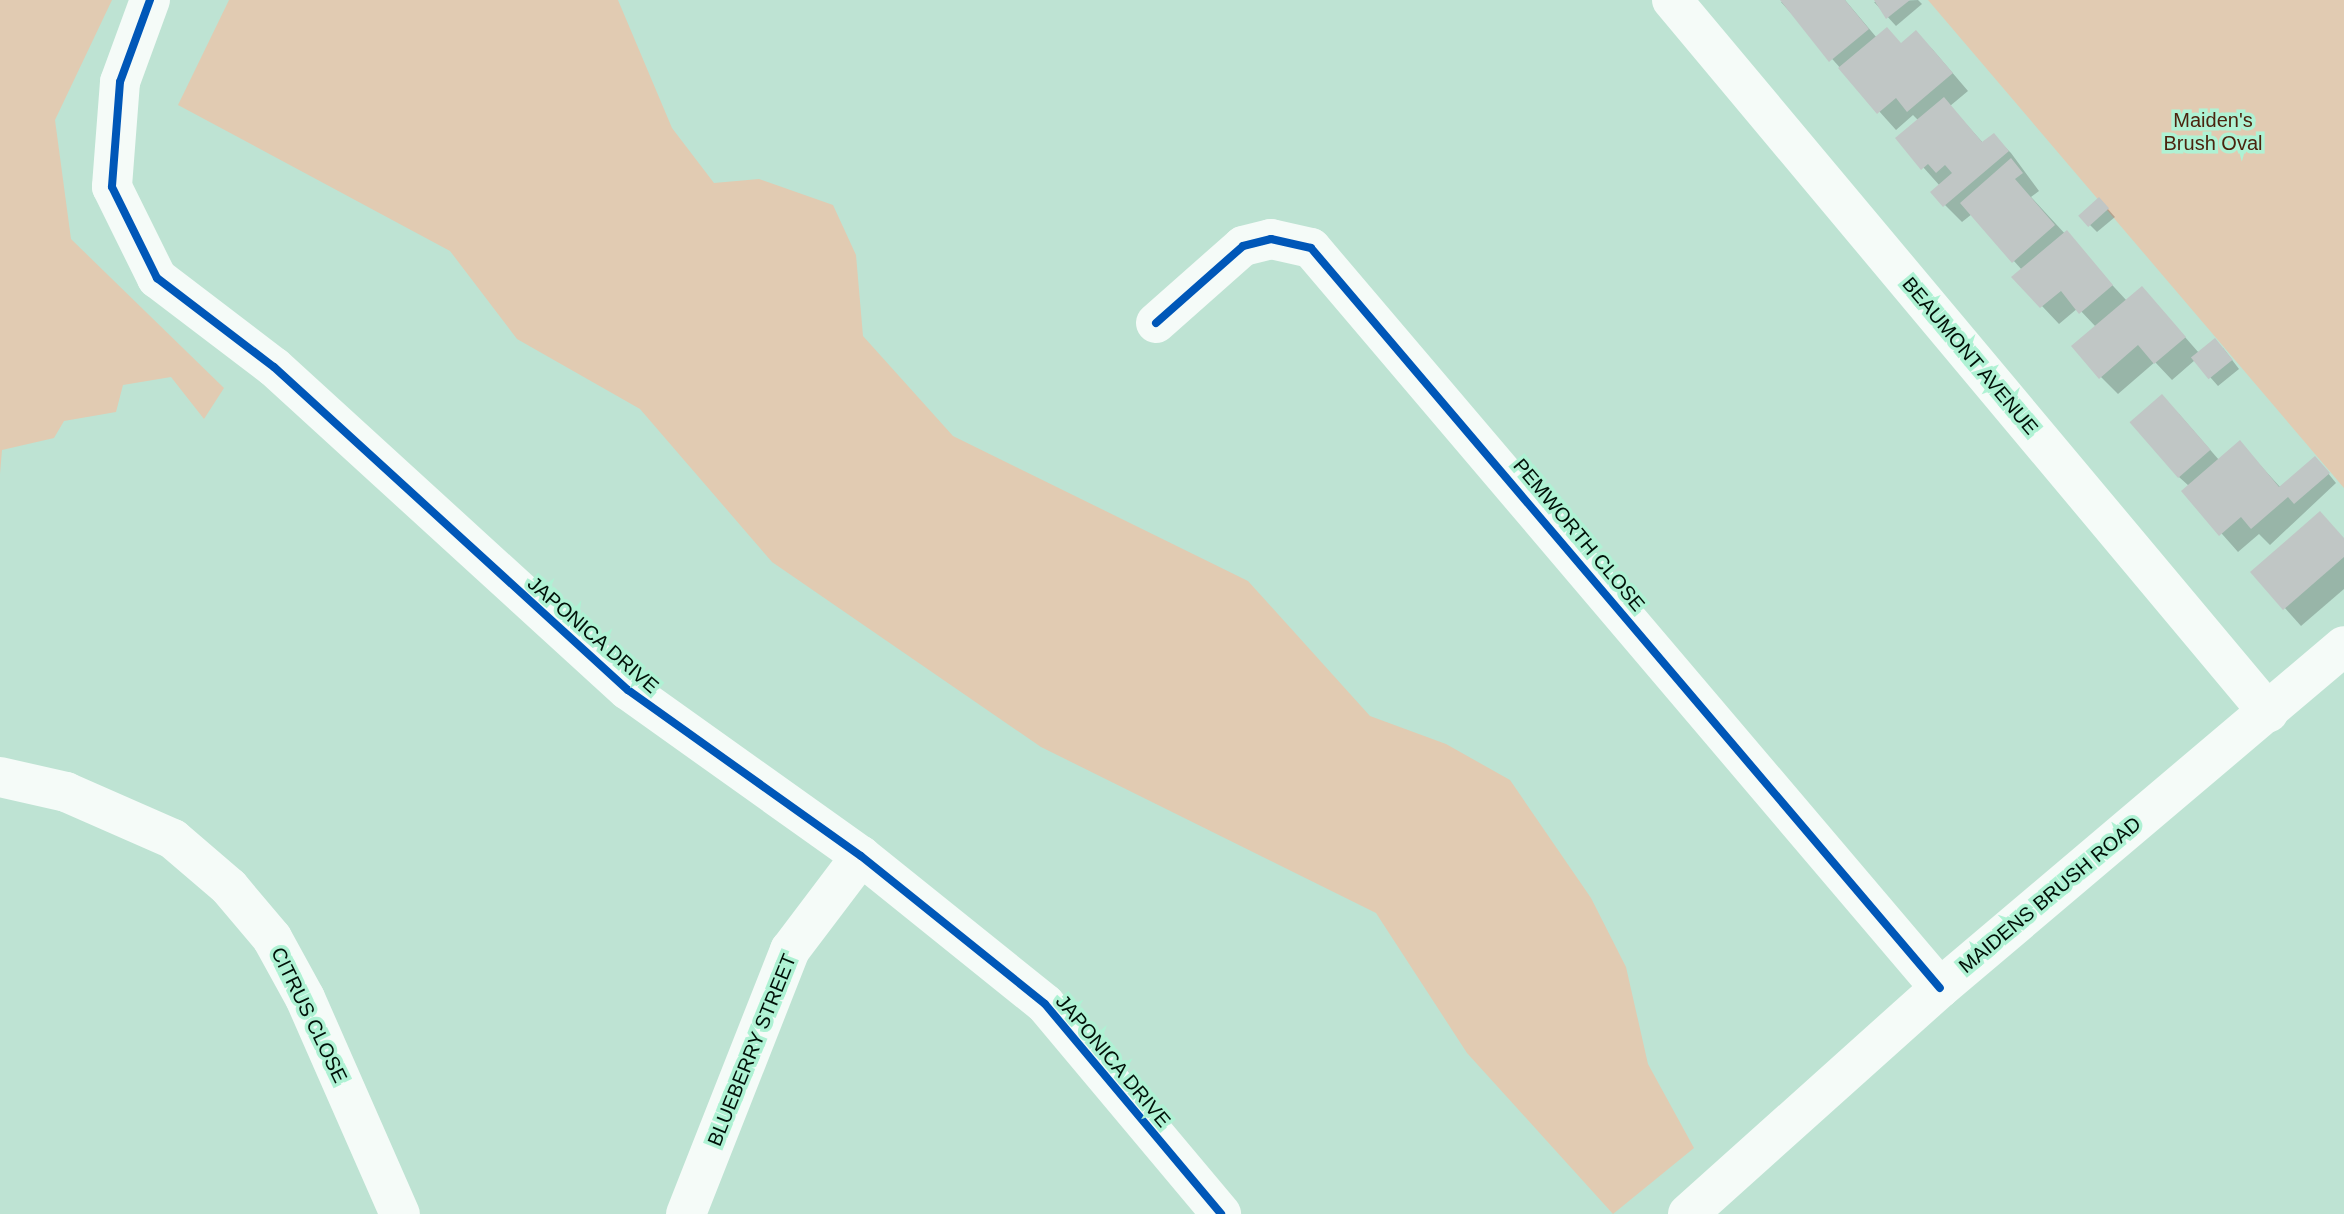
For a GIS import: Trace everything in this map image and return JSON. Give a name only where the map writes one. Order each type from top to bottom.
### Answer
[{"type":"street","name":"JAPONICA DRIVE","points":[[150,0],[120,82],[112,187],[157,278],[274,367],[628,690],[861,856],[1045,1004],[1221,1214]]},
{"type":"street","name":"BEAUMONT AVENUE","points":[[1672,0],[2268,712]]},
{"type":"street","name":"PEMWORTH CLOSE","points":[[1156,323],[1243,246],[1271,239],[1311,248],[1940,988]]},
{"type":"street","name":"MAIDENS BRUSH ROAD","points":[[1688,1214],[1940,988],[2344,646]]},
{"type":"street","name":"CITRUS CLOSE","points":[[0,777],[66,792],[173,839],[229,887],[272,938],[305,998],[400,1214]]},
{"type":"street","name":"BLUEBERRY STREET","points":[[686,1214],[790,950],[861,856]]},
{"type":"green space","points":[[0,0],[112,0],[55,120],[71,239],[224,388],[204,419],[171,377],[123,385],[116,412],[64,421],[54,438],[2,450],[0,474]]},
{"type":"green space","points":[[229,0],[618,0],[672,128],[714,183],[759,179],[833,205],[856,255],[863,336],[953,436],[1248,581],[1370,716],[1446,744],[1510,780],[1591,898],[1626,967],[1648,1064],[1694,1148],[1613,1214],[1467,1053],[1376,913],[1041,747],[772,562],[640,409],[517,339],[450,251],[178,105]]},
{"type":"green space","name":"Maiden's Brush Oval","points":[[1928,0],[2344,0],[2344,488]]},
{"type":"building","points":[[1780,0],[1845,0],[1869,29],[1829,62]]},
{"type":"building","points":[[1874,0],[1910,0],[1886,19]]},
{"type":"building","points":[[1887,27],[1901,43],[1916,30],[1953,73],[1907,112],[1896,98],[1877,114],[1838,68]]},
{"type":"building","points":[[1944,97],[1982,142],[1994,133],[2009,151],[1943,207],[1930,192],[1952,173],[1945,165],[1936,173],[1928,164],[1921,170],[1895,138]]},
{"type":"building","points":[[2011,158],[2023,173],[2015,179],[2055,225],[2012,263],[1960,203]]},
{"type":"building","points":[[2099,197],[2109,208],[2088,227],[2078,216]]},
{"type":"building","points":[[2067,230],[2113,285],[2079,314],[2061,291],[2040,308],[2011,277]]},
{"type":"building","points":[[2142,286],[2186,337],[2154,364],[2138,345],[2099,379],[2071,346]]},
{"type":"building","points":[[2215,338],[2233,360],[2209,379],[2191,358]]},
{"type":"building","points":[[2162,394],[2211,450],[2178,478],[2130,422]]},
{"type":"building","points":[[2240,440],[2279,487],[2315,456],[2330,473],[2294,504],[2288,497],[2251,529],[2241,517],[2219,536],[2181,491]]},
{"type":"building","points":[[2320,511],[2344,538],[2344,557],[2283,610],[2250,572]]},
{"type":"cycle path","points":[[150,0],[120,82],[112,187],[157,278],[274,367],[628,690],[861,856],[1045,1004],[1221,1214]]},
{"type":"cycle path","points":[[1156,323],[1243,246],[1271,239],[1311,248],[1940,988]]}]
